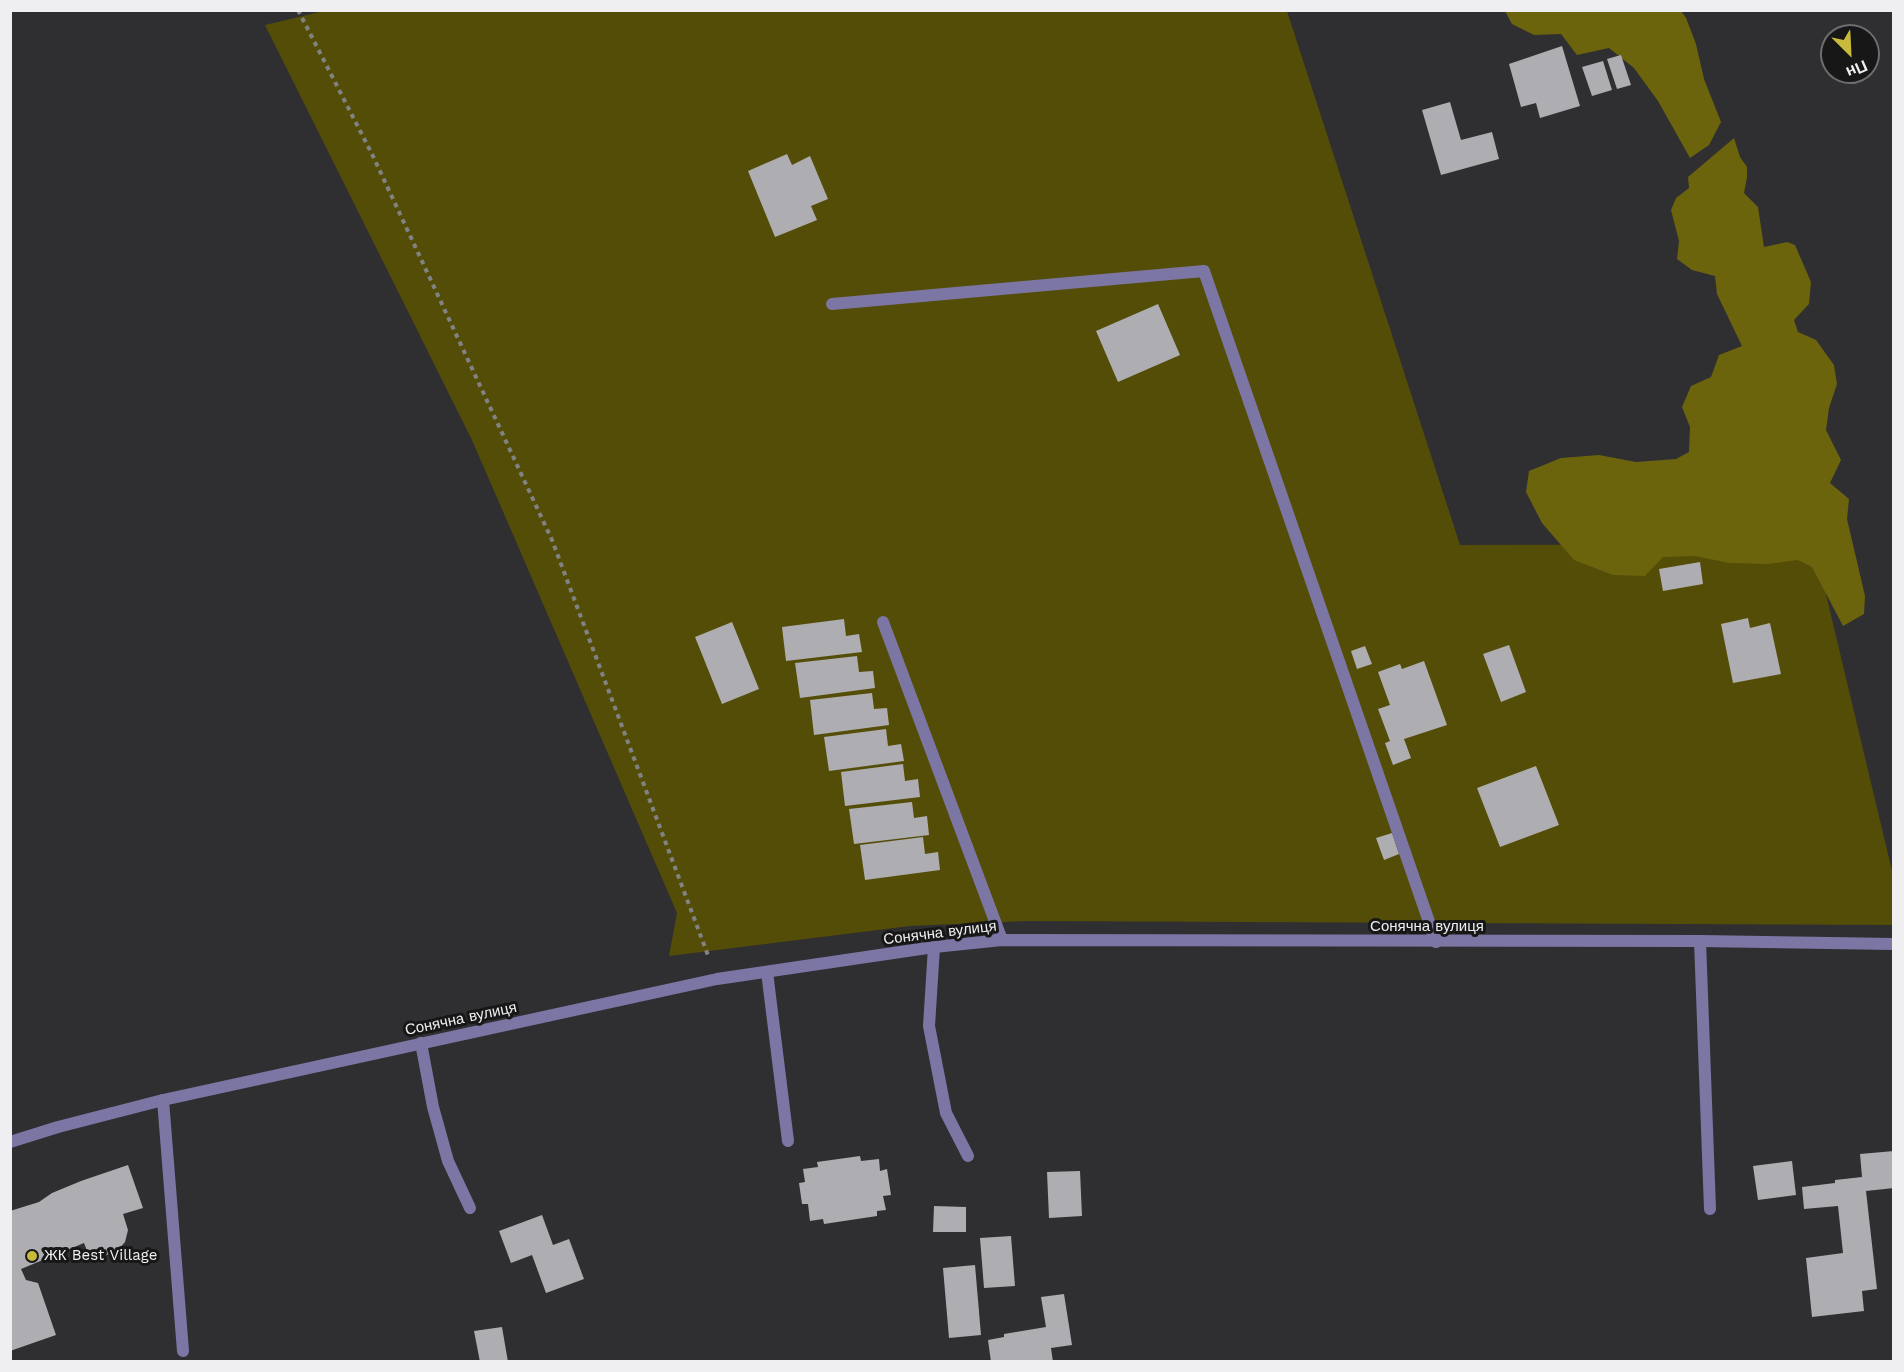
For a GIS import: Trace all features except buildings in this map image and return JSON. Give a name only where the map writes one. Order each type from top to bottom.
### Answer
[{"type":"street","points":[[832,304],[1204,271],[1436,942]]},
{"type":"street","points":[[883,622],[1002,940]]},
{"type":"street","name":"Сонячна вулиця","points":[[10,1142],[58,1127],[163,1101],[717,979],[934,947],[1002,940],[1700,941],[1893,944]]},
{"type":"street","points":[[1700,941],[1710,1209]]},
{"type":"street","points":[[934,947],[929,1026],[946,1113],[968,1156]]},
{"type":"street","points":[[767,972],[788,1141]]},
{"type":"street","points":[[421,1043],[433,1107],[448,1161],[470,1208]]},
{"type":"street","points":[[163,1101],[183,1351]]},
{"type":"path","points":[[298,10],[372,154],[552,540],[717,979]]},
{"type":"shaded area","points":[[328,10],[1287,11],[1460,545],[1814,544],[1893,875],[1893,925],[1028,921],[910,926],[669,956],[677,913],[472,440],[265,25]]},
{"type":"shaded area","points":[[1505,11],[1681,11],[1696,44],[1704,79],[1721,122],[1709,145],[1690,158],[1658,101],[1634,68],[1609,48],[1577,55],[1561,34],[1534,35],[1512,24]]},
{"type":"shaded area","points":[[1734,138],[1740,157],[1747,167],[1744,193],[1758,207],[1764,247],[1787,242],[1795,245],[1811,282],[1809,304],[1794,320],[1798,332],[1816,340],[1834,365],[1837,384],[1829,408],[1826,430],[1841,460],[1830,483],[1849,499],[1847,519],[1865,596],[1864,614],[1843,626],[1812,567],[1798,560],[1768,564],[1730,563],[1694,556],[1663,557],[1645,576],[1613,575],[1574,560],[1542,523],[1526,492],[1529,471],[1561,458],[1599,455],[1636,462],[1676,459],[1689,452],[1690,427],[1682,407],[1691,386],[1711,377],[1719,355],[1742,346],[1717,294],[1715,276],[1692,270],[1677,259],[1679,241],[1671,210],[1676,198],[1689,188],[1688,177]]},
{"type":"place","name":"ЖК Best Village","points":[[32,1256]]}]
